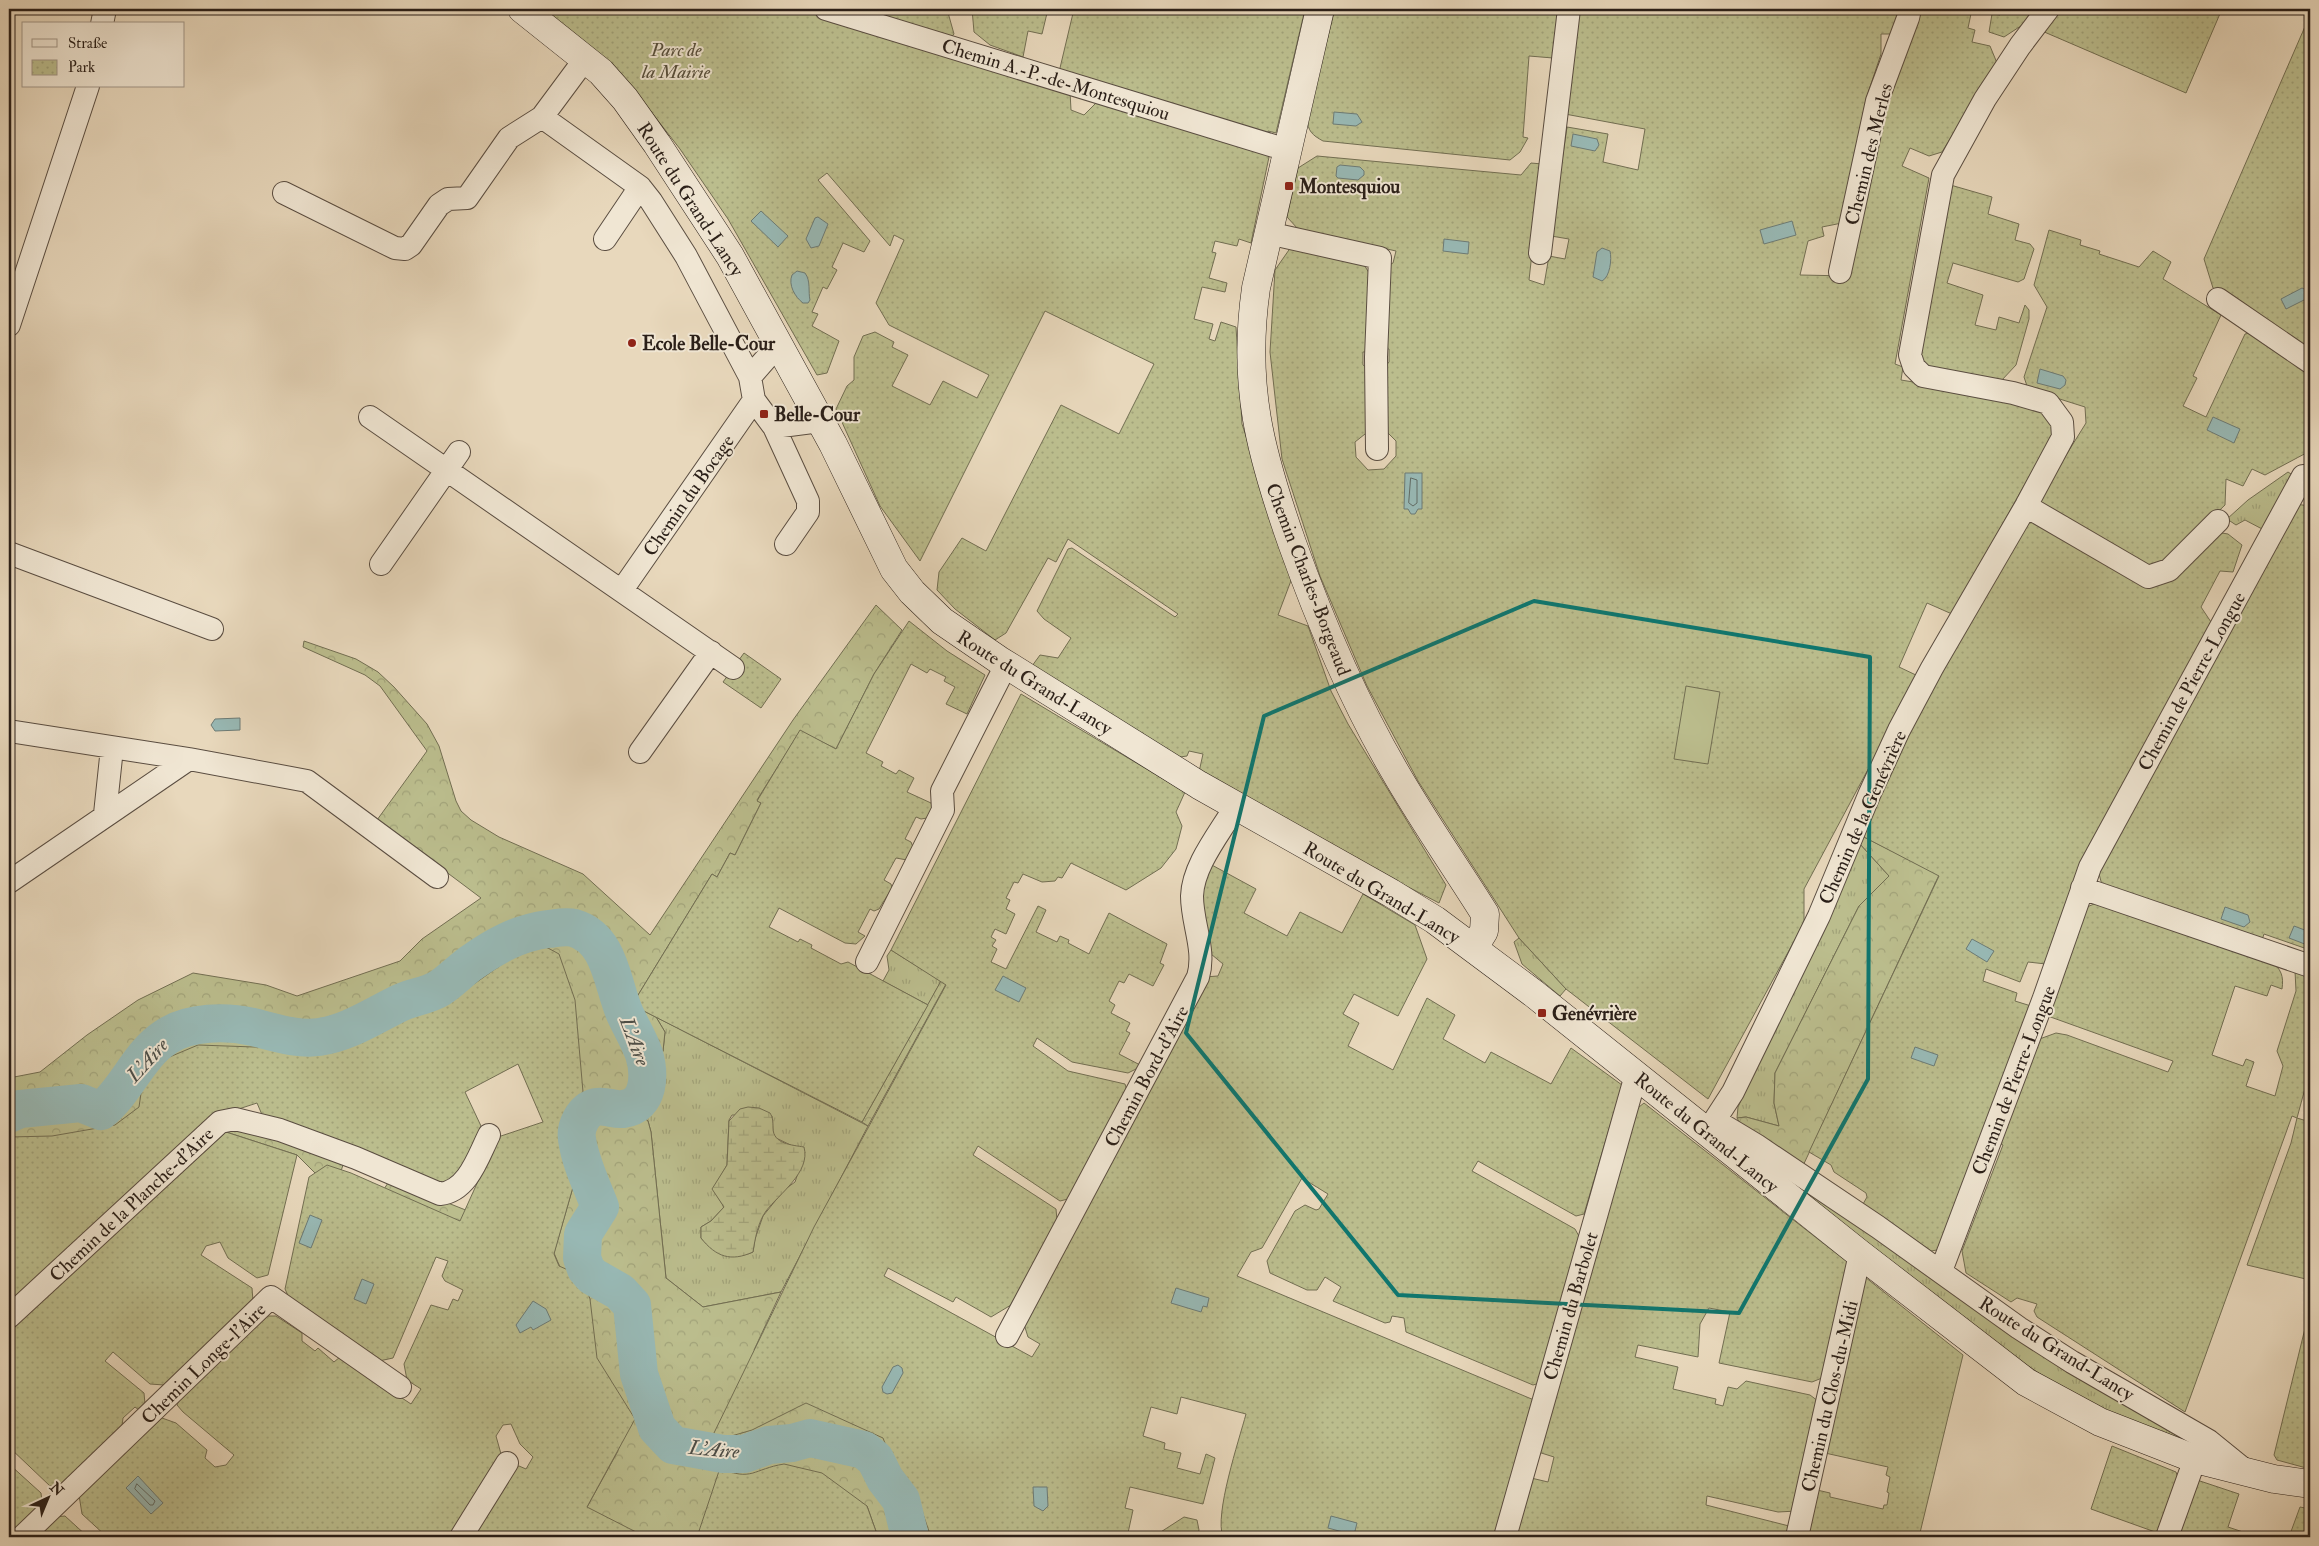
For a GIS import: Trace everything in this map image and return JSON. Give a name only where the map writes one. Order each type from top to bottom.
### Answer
[{"type":"street","points":[[102,22],[105,9]]},
{"type":"street","name":"Route du Grand-Lancy","points":[[522,9],[585,59],[625,99],[681,178],[730,256],[777,346],[820,421],[894,569],[902,581],[942,621],[1006,665],[1235,807],[1391,893],[1474,947],[1636,1075],[1712,1127],[1860,1254],[2033,1386],[2100,1422],[2195,1459],[2249,1473],[2310,1484]]},
{"type":"street","name":"Chemin A.-P.-de-Montesquiou","points":[[826,9],[1287,150]]},
{"type":"street","name":"Chemin Charles-Borgeaud","points":[[1320,9],[1268,233],[1252,314],[1251,354],[1254,406],[1270,480],[1309,590],[1348,683],[1394,770],[1485,914],[1484,930],[1474,947]]},
{"type":"street","points":[[1540,253],[1569,9]]},
{"type":"street","name":"Chemin des Merles","points":[[1840,272],[1876,101],[1910,9]]},
{"type":"street","name":"Chemin de la Genévrière","points":[[1712,1127],[1734,1092],[1819,916],[1870,793],[1899,730],[1932,668],[2026,506],[2063,438],[2062,422],[2048,403],[2014,393],[1923,376],[1914,367],[1910,355],[1943,174],[1990,92],[2020,46],[2048,9]]},
{"type":"street","points":[[284,193],[395,248],[405,249],[411,245],[439,205],[448,199],[466,198],[509,138],[542,117],[585,59]]},
{"type":"street","points":[[9,325],[87,88]]},
{"type":"street","points":[[542,117],[640,187],[686,256],[750,377],[754,400],[774,427],[808,501],[808,512],[786,544]]},
{"type":"street","points":[[605,239],[640,187]]},
{"type":"street","points":[[1268,233],[1380,258],[1376,358],[1377,449]]},
{"type":"street","points":[[2218,299],[2310,362]]},
{"type":"street","points":[[750,377],[777,346]]},
{"type":"street","name":"Chemin du Bocage","points":[[622,590],[754,400]]},
{"type":"street","points":[[370,416],[453,461],[622,590],[733,668]]},
{"type":"street","points":[[774,427],[820,421]]},
{"type":"street","points":[[381,564],[453,461]]},
{"type":"street","name":"Chemin de Pierre-Longue","points":[[1941,1271],[2090,866],[2303,476]]},
{"type":"street","points":[[2026,506],[2148,576],[2169,570],[2218,521]]},
{"type":"street","points":[[9,553],[212,629]]},
{"type":"street","points":[[640,752],[711,652]]},
{"type":"street","points":[[867,962],[943,810],[942,791],[1006,665]]},
{"type":"street","points":[[9,731],[189,759],[307,781],[438,877]]},
{"type":"street","points":[[105,814],[112,748]]},
{"type":"street","points":[[9,882],[105,814],[189,759]]},
{"type":"street","name":"Chemin Bord-d'Aire","points":[[1006,1336],[1198,976],[1201,953],[1193,907],[1194,883],[1201,864],[1235,807]]},
{"type":"street","points":[[2082,888],[2310,966]]},
{"type":"street","name":"Chemin du Barbolet","points":[[1505,1537],[1636,1075]]},
{"type":"street","name":"Chemin de la Planche-d'Aire","points":[[9,1317],[220,1122],[235,1119],[280,1130],[356,1158],[440,1194],[457,1189],[470,1174],[489,1135]]},
{"type":"street","name":"Route du Grand-Lancy","points":[[1712,1127],[1764,1150],[1941,1271],[1998,1314],[2072,1362],[2209,1440],[2249,1473]]},
{"type":"street","name":"Chemin du Clos-du-Midi","points":[[1797,1537],[1860,1254]]},
{"type":"street","name":"Chemin Longe-l'Aire","points":[[22,1537],[271,1297],[400,1387]]},
{"type":"street","points":[[2167,1537],[2195,1459]]},
{"type":"street","points":[[461,1537],[506,1463]]},
{"type":"highlighted area","points":[[1534,601],[1870,657],[1868,1079],[1739,1313],[1398,1295],[1186,1033],[1264,716]]},
{"type":"green space","name":"Parc de la Mairie","points":[[535,9],[802,9],[1070,92],[1071,110],[1084,115],[1099,100],[1265,152],[1269,157],[1251,243],[1239,239],[1237,246],[1215,241],[1212,252],[1216,253],[1209,278],[1227,283],[1225,292],[1202,287],[1194,319],[1213,324],[1209,339],[1215,341],[1221,322],[1236,327],[1242,424],[1292,578],[1278,615],[1308,626],[1331,691],[1348,724],[1446,885],[1439,903],[1316,839],[1199,772],[1203,754],[1189,751],[1187,756],[1180,757],[1166,751],[1032,666],[1040,655],[1058,658],[1071,638],[1044,619],[1037,611],[1068,549],[1072,548],[1175,617],[1178,614],[1068,539],[1056,562],[1048,558],[1006,633],[995,640],[955,609],[937,590],[939,572],[962,538],[986,551],[1061,405],[1119,434],[1154,364],[1045,311],[920,561],[880,506],[836,409],[847,386],[854,380],[854,357],[863,336],[875,332],[894,342],[892,347],[908,355],[892,386],[930,405],[943,381],[977,398],[989,375],[889,325],[876,303],[904,240],[894,235],[890,246],[827,173],[818,180],[870,241],[864,252],[843,243],[832,267],[837,270],[827,289],[823,287],[812,312],[818,314],[812,326],[839,341],[827,373],[817,375],[728,219],[680,149],[635,91]]},
{"type":"green space","points":[[888,9],[947,9],[954,34],[947,42],[885,18]]},
{"type":"green space","points":[[972,9],[1048,9],[1042,34],[1028,31],[1023,57],[990,45],[974,32]]},
{"type":"green space","points":[[1074,9],[1305,9],[1276,133],[1268,131],[1267,137],[1063,76],[1060,68]]},
{"type":"green space","points":[[1335,9],[1560,9],[1553,58],[1529,56],[1523,137],[1528,138],[1520,152],[1510,160],[1323,141],[1316,137],[1308,127],[1307,119]]},
{"type":"green space","points":[[1579,9],[1898,9],[1893,34],[1881,34],[1881,54],[1866,99],[1842,223],[1822,227],[1824,236],[1808,241],[1800,275],[1849,276],[1884,102],[1918,9],[1972,9],[1968,28],[1975,30],[1972,42],[1990,46],[1997,63],[1942,152],[1929,156],[1910,148],[1902,166],[1929,178],[1895,364],[1903,367],[1901,380],[2006,397],[2045,410],[2057,427],[1952,614],[1927,603],[1899,667],[1918,676],[1804,889],[1804,923],[1708,1099],[1566,989],[1519,938],[1418,781],[1367,686],[1320,576],[1282,459],[1270,352],[1275,270],[1291,247],[1361,260],[1371,276],[1368,352],[1363,352],[1363,365],[1369,369],[1370,430],[1355,442],[1356,457],[1368,470],[1384,469],[1396,456],[1396,441],[1385,430],[1385,367],[1389,362],[1389,349],[1384,348],[1387,266],[1393,263],[1396,251],[1298,229],[1287,217],[1298,168],[1317,156],[1521,175],[1531,163],[1542,164],[1529,280],[1544,285],[1549,256],[1565,259],[1569,239],[1551,236],[1567,127],[1608,134],[1603,162],[1638,170],[1645,129],[1565,114]]},
{"type":"green space","points":[[2002,9],[2038,9],[2030,20],[2004,37],[1989,32],[1992,14],[2000,15]]},
{"type":"green space","points":[[2056,9],[2222,9],[2186,93],[2042,31]]},
{"type":"green space","points":[[2310,15],[2310,352],[2213,288],[2204,259]]},
{"type":"green space","points":[[1947,184],[1992,197],[1988,214],[2019,224],[2015,240],[2030,244],[2034,249],[2024,279],[2018,282],[1953,263],[1947,283],[1983,295],[1975,325],[1996,330],[1999,317],[2019,323],[2025,305],[2029,310],[2029,319],[2016,365],[2001,381],[1930,369],[1919,360]]},
{"type":"green space","points":[[2049,230],[2081,240],[2080,245],[2100,251],[2099,254],[2139,267],[2153,251],[2171,262],[2163,279],[2221,315],[2193,376],[2197,378],[2183,406],[2206,417],[2245,334],[2255,332],[2310,373],[2310,451],[2265,475],[2252,469],[2243,486],[2226,479],[2225,505],[2167,561],[2151,567],[2042,506],[2040,497],[2086,423],[2085,407],[2028,389],[2024,377],[2047,307],[2034,285]]},
{"type":"green space","points":[[2288,472],[2294,476],[2264,530],[2245,520],[2236,525],[2227,519],[2248,500]]},
{"type":"green space","points":[[2310,500],[2310,950],[2264,934],[2262,940],[2102,885],[2098,870],[2296,504],[2309,506]]},
{"type":"green space","points":[[2036,522],[2138,582],[2216,532],[2228,534],[2242,545],[2233,572],[2220,571],[2201,607],[2211,622],[2046,964],[2028,962],[2020,982],[1986,969],[1983,981],[2017,993],[2015,1001],[2031,1006],[1944,1238],[1937,1250],[1931,1251],[1863,1204],[1867,1197],[1866,1193],[1834,1172],[1831,1165],[1809,1152],[1939,876],[1862,836],[1891,763],[2024,524]]},
{"type":"green space","points":[[876,605],[902,630],[874,674],[836,749],[800,731],[757,800],[761,803],[735,855],[730,853],[717,877],[712,874],[632,1005],[656,1017],[665,1032],[663,1051],[657,1060],[656,1100],[645,1108],[642,1116],[648,1121],[651,1132],[666,1278],[703,1307],[781,1292],[754,1350],[885,1418],[975,1537],[878,1537],[867,1506],[710,1511],[697,1537],[616,1537],[587,1507],[618,1451],[576,1305],[554,1253],[573,1187],[565,1144],[564,1097],[486,977],[457,996],[214,1117],[9,1172],[9,1078],[40,1072],[87,1035],[138,1000],[193,973],[266,985],[297,996],[400,961],[422,939],[481,898],[377,820],[427,751],[380,686],[365,675],[303,647],[304,641],[356,659],[378,672],[394,687],[427,724],[439,746],[456,801],[461,811],[471,820],[499,837],[583,874],[650,935],[793,720]]},
{"type":"green space","points":[[909,621],[947,651],[985,675],[967,714],[946,704],[955,687],[944,681],[946,677],[930,669],[927,673],[911,664],[866,753],[883,762],[881,766],[896,774],[899,770],[914,778],[907,792],[931,803],[933,807],[927,818],[921,819],[916,817],[905,839],[911,842],[913,847],[907,860],[896,858],[884,880],[891,884],[892,888],[879,909],[874,911],[870,909],[858,932],[865,936],[856,944],[845,943],[779,908],[769,927],[798,942],[800,939],[812,945],[811,948],[841,964],[848,962],[928,1005],[862,1122],[632,1005],[712,874],[717,877],[730,853],[735,855],[761,803],[757,801],[800,730],[836,749],[874,674]]},
{"type":"green space","points":[[744,653],[781,679],[761,708],[723,682]]},
{"type":"green space","points":[[1686,686],[1720,692],[1708,764],[1674,759]]},
{"type":"green space","points":[[1021,694],[1185,792],[1176,812],[1182,826],[1176,849],[1161,868],[1126,890],[1071,863],[1062,878],[1058,877],[1055,881],[1042,882],[1023,874],[1018,883],[1014,882],[1006,898],[1010,900],[1006,909],[1015,914],[1006,934],[995,929],[991,937],[996,940],[992,946],[997,949],[991,962],[1006,969],[1038,906],[1046,910],[1036,932],[1057,942],[1060,936],[1069,940],[1068,943],[1089,954],[1109,913],[1167,944],[1160,963],[1164,965],[1153,986],[1129,974],[1124,983],[1119,981],[1109,1001],[1115,1005],[1111,1013],[1130,1023],[1126,1031],[1130,1033],[1119,1054],[1142,1066],[1128,1073],[1072,1062],[1037,1038],[1033,1046],[1068,1071],[1125,1084],[1127,1091],[1068,1199],[1060,1201],[978,1146],[973,1155],[1056,1209],[1057,1220],[1011,1305],[991,1317],[956,1297],[953,1302],[888,1268],[884,1276],[1032,1357],[1040,1344],[1028,1337],[1023,1321],[1204,977],[1218,976],[1223,964],[1211,954],[1199,899],[1210,864],[1256,889],[1244,913],[1287,936],[1300,912],[1342,933],[1363,894],[1415,925],[1427,959],[1398,1016],[1354,994],[1343,1014],[1359,1023],[1348,1046],[1393,1070],[1427,998],[1455,1015],[1443,1039],[1485,1063],[1491,1052],[1551,1084],[1571,1048],[1622,1085],[1584,1214],[1576,1216],[1478,1161],[1472,1171],[1575,1229],[1580,1238],[1540,1383],[1533,1385],[1406,1332],[1404,1318],[1392,1316],[1390,1322],[1385,1323],[1333,1301],[1341,1287],[1325,1277],[1317,1290],[1307,1290],[1270,1273],[1267,1261],[1295,1211],[1305,1205],[1316,1210],[1319,1209],[1328,1194],[1302,1178],[1262,1248],[1251,1252],[1237,1276],[1534,1400],[1495,1537],[1223,1537],[1221,1526],[1224,1495],[1246,1414],[1181,1397],[1177,1414],[1151,1407],[1143,1436],[1165,1443],[1164,1449],[1181,1453],[1177,1468],[1200,1474],[1206,1454],[1215,1458],[1203,1504],[1130,1487],[1125,1508],[1133,1510],[1128,1533],[1144,1537],[931,1537],[915,1491],[891,1459],[883,1438],[806,1403],[752,1430],[721,1439],[713,1435],[814,1227],[946,985],[891,950]]},
{"type":"green space","points":[[1862,836],[1939,875],[1801,1170],[1742,1127],[1737,1118],[1746,1117],[1779,1126],[1774,1103],[1775,1073],[1859,906],[1889,876],[1860,844]]},
{"type":"green space","points":[[1860,844],[1889,876],[1859,906],[1775,1073],[1774,1103],[1779,1126],[1746,1117],[1737,1118],[1738,1107]]},
{"type":"green space","points":[[2099,902],[2271,961],[2277,967],[2283,980],[2282,989],[2271,985],[2267,996],[2235,986],[2212,1055],[2243,1066],[2246,1059],[2254,1062],[2246,1086],[2275,1096],[2283,1066],[2277,1051],[2296,991],[2295,971],[2310,976],[2310,1070],[2297,1118],[2292,1116],[2185,1412],[2037,1317],[2034,1311],[2037,1304],[2017,1298],[2011,1302],[1966,1273],[1962,1251],[2003,1145],[1997,1142],[2034,1041],[2056,1033],[2067,1035],[2168,1072],[2173,1061],[2045,1015],[2082,909]]},
{"type":"green space","points":[[1519,938],[1566,989],[1560,996],[1522,964],[1514,942]]},
{"type":"green space","points":[[535,941],[559,954],[575,1000],[583,1092],[565,1122],[565,1144],[573,1187],[554,1254],[559,1266],[582,1276],[590,1299],[597,1358],[635,1419],[587,1507],[636,1532],[634,1537],[472,1537],[515,1467],[519,1466],[526,1469],[533,1457],[520,1444],[511,1424],[503,1425],[496,1436],[501,1454],[449,1537],[107,1537],[82,1514],[79,1495],[162,1418],[176,1423],[207,1450],[205,1458],[215,1467],[226,1465],[234,1455],[177,1405],[180,1398],[265,1316],[276,1316],[302,1333],[302,1341],[315,1351],[318,1348],[334,1362],[340,1357],[411,1404],[421,1389],[407,1380],[404,1364],[431,1305],[448,1310],[453,1299],[458,1301],[463,1290],[445,1281],[442,1276],[448,1261],[436,1257],[393,1358],[379,1361],[291,1302],[285,1289],[309,1177],[327,1165],[351,1173],[460,1221],[498,1137],[543,1122],[518,1064],[465,1092],[481,1126],[457,1179],[440,1187],[263,1117],[257,1103],[214,1117],[9,1308],[9,1137],[52,1136],[115,1125],[139,1107],[144,1073],[160,1061],[198,1045],[282,1048],[359,1036],[457,996]]},
{"type":"green space","points":[[891,950],[941,981],[928,1005],[883,981],[889,970],[887,956]]},
{"type":"green space","points":[[941,981],[946,984],[868,1126],[862,1122]]},
{"type":"green space","points":[[656,1017],[868,1126],[781,1292],[703,1307],[666,1278],[651,1132],[648,1121],[642,1116],[645,1108],[656,1100],[657,1060],[663,1051],[665,1032]],"holes":[[[732,1115],[772,1116],[773,1133],[776,1138],[805,1152],[795,1182],[784,1190],[763,1216],[755,1239],[753,1252],[739,1255],[725,1254],[712,1248],[701,1238],[701,1227],[711,1221],[724,1207],[713,1189],[727,1165],[729,1120]]]},
{"type":"green space","points":[[1644,1103],[1851,1265],[1822,1378],[1812,1382],[1719,1363],[1730,1312],[1709,1308],[1700,1324],[1698,1357],[1638,1345],[1635,1357],[1678,1367],[1673,1389],[1716,1399],[1715,1404],[1723,1406],[1728,1387],[1737,1389],[1746,1381],[1810,1395],[1818,1401],[1797,1511],[1778,1512],[1707,1496],[1706,1505],[1793,1527],[1791,1537],[1520,1537],[1514,1529],[1527,1477],[1548,1482],[1554,1457],[1535,1451],[1634,1111]]},
{"type":"green space","points":[[748,1107],[759,1108],[770,1113],[776,1137],[784,1143],[804,1147],[805,1156],[798,1174],[763,1215],[757,1231],[753,1252],[738,1257],[731,1257],[712,1250],[701,1238],[701,1227],[711,1221],[724,1207],[712,1189],[727,1165],[729,1121],[740,1109]]},
{"type":"green space","points":[[2297,1118],[2310,1122],[2310,1280],[2247,1265],[2291,1143]]},
{"type":"green space","points":[[227,1127],[345,1159],[341,1171],[384,1189],[390,1180],[516,1230],[508,1251],[348,1191],[315,1173],[297,1155],[226,1132]]},
{"type":"green space","points":[[226,1132],[297,1155],[268,1275],[257,1278],[228,1258],[220,1242],[206,1246],[201,1255],[252,1288],[253,1301],[164,1385],[150,1384],[113,1352],[105,1361],[144,1393],[145,1404],[139,1410],[135,1407],[123,1418],[122,1426],[61,1486],[50,1486],[9,1447],[9,1331]]},
{"type":"green space","points":[[1748,1149],[2200,1449],[2129,1422],[2068,1392],[2017,1359]]},
{"type":"green space","points":[[1865,1277],[1963,1355],[1919,1537],[1807,1537],[1817,1490],[1830,1493],[1830,1497],[1883,1509],[1884,1505],[1887,1505],[1890,1477],[1886,1475],[1888,1467],[1825,1453]]},
{"type":"green space","points":[[2310,1308],[2310,1469],[2277,1460],[2274,1455]]},
{"type":"green space","points":[[2112,1446],[2176,1472],[2180,1484],[2158,1533],[2091,1509]]},
{"type":"green space","points":[[9,1464],[41,1493],[42,1502],[9,1535]]},
{"type":"green space","points":[[784,1464],[822,1473],[867,1506],[878,1537],[697,1537],[720,1468],[739,1474],[746,1474]]},
{"type":"green space","points":[[2197,1480],[2239,1494],[2228,1527],[2249,1534],[2248,1537],[2175,1537]]},
{"type":"green space","points":[[2300,1507],[2310,1509],[2310,1537],[2289,1537]]},
{"type":"green space","points":[[65,1516],[88,1537],[33,1537],[55,1517]]},
{"type":"green space","points":[[1184,1517],[1197,1520],[1199,1530],[1197,1537],[1153,1537]]},
{"type":"water","points":[[1334,112],[1357,114],[1362,122],[1356,126],[1333,124]]},
{"type":"water","points":[[1573,134],[1597,139],[1599,145],[1595,151],[1571,146]]},
{"type":"water","points":[[1340,165],[1360,167],[1364,171],[1364,175],[1358,180],[1338,178],[1336,176],[1337,167]]},
{"type":"water","points":[[761,211],[788,236],[778,247],[751,221]]},
{"type":"water","points":[[818,217],[828,224],[819,246],[811,248],[806,239],[815,218]]},
{"type":"water","points":[[1792,221],[1796,235],[1764,244],[1760,230]]},
{"type":"water","points":[[1444,239],[1469,242],[1468,254],[1443,251]]},
{"type":"water","points":[[1602,248],[1610,251],[1611,258],[1609,272],[1602,281],[1593,277],[1597,252]]},
{"type":"water","points":[[797,271],[805,273],[808,279],[810,300],[808,303],[803,303],[800,300],[792,287],[792,275]]},
{"type":"water","points":[[2302,288],[2309,291],[2308,298],[2286,309],[2281,299]]},
{"type":"water","points":[[2040,369],[2063,376],[2066,380],[2065,385],[2060,389],[2037,383]]},
{"type":"water","points":[[2213,417],[2240,429],[2234,443],[2207,430]]},
{"type":"water","points":[[1405,473],[1422,473],[1422,509],[1418,509],[1415,514],[1411,514],[1408,509],[1404,509]]},
{"type":"water","points":[[240,718],[240,730],[215,731],[211,725],[215,719]]},
{"type":"water","points":[[2225,907],[2248,915],[2250,922],[2244,927],[2221,919]]},
{"type":"water","points":[[2294,926],[2310,932],[2310,946],[2289,938]]},
{"type":"water","points":[[1972,939],[1994,951],[1987,962],[1966,949]]},
{"type":"water","points":[[1003,976],[1026,988],[1019,1002],[995,990]]},
{"type":"water","points":[[1915,1047],[1938,1055],[1934,1066],[1911,1058]]},
{"type":"water","points":[[310,1215],[322,1220],[311,1248],[299,1243]]},
{"type":"water","points":[[362,1279],[374,1284],[366,1304],[354,1299]]},
{"type":"water","points":[[1176,1288],[1209,1298],[1207,1307],[1203,1306],[1201,1312],[1171,1303]]},
{"type":"water","points":[[533,1301],[546,1309],[551,1320],[533,1330],[531,1327],[520,1333],[516,1325]]},
{"type":"water","points":[[898,1365],[902,1368],[903,1373],[892,1393],[887,1394],[883,1392],[882,1387],[893,1367]]},
{"type":"water","points":[[138,1476],[163,1503],[151,1514],[126,1488]]},
{"type":"water","points":[[1033,1487],[1047,1487],[1048,1506],[1043,1511],[1034,1506]]},
{"type":"water","points":[[1331,1516],[1357,1523],[1354,1535],[1328,1528]]},
{"type":"waterway","name":"L'Aire","points":[[9,1114],[20,1109],[81,1103],[101,1111],[110,1103],[156,1044],[175,1032],[186,1028],[220,1023],[243,1025],[311,1038],[330,1035],[352,1027],[402,1002],[436,990],[480,957],[517,937],[548,929],[574,928],[596,942],[603,952],[609,964],[625,1014],[646,1062],[646,1088],[639,1102],[632,1107],[623,1109],[603,1107],[591,1109],[584,1115],[579,1124],[577,1139],[587,1174],[600,1207],[583,1234],[582,1258],[586,1269],[592,1276],[620,1292],[632,1305],[639,1374],[657,1428],[673,1445],[723,1454],[744,1454],[769,1445],[792,1443],[810,1438],[864,1450],[875,1459],[885,1479],[901,1500],[910,1537]]},
{"type":"place","name":"Montesquiou","points":[[1289,186]]},
{"type":"place","name":"Ecole Belle-Cour","points":[[632,343]]},
{"type":"place","name":"Belle-Cour","points":[[764,414]]},
{"type":"place","name":"Genévrière","points":[[1542,1013]]}]
